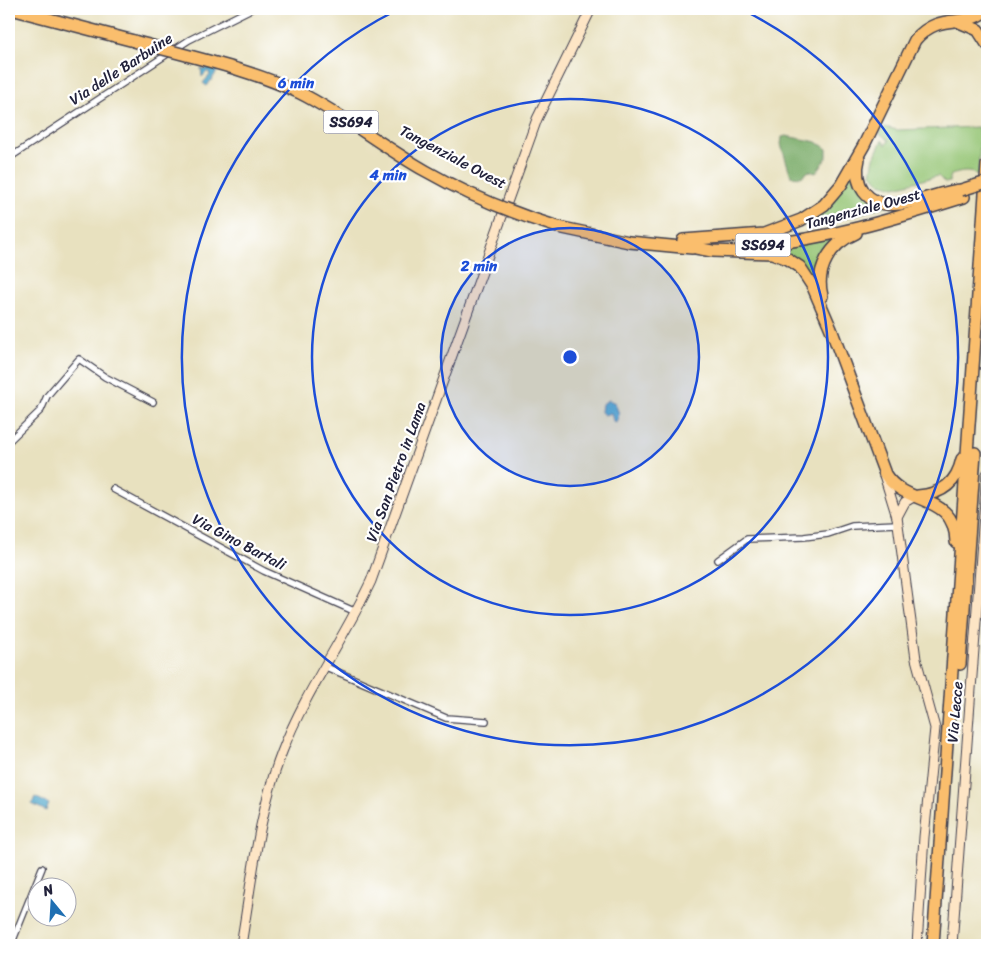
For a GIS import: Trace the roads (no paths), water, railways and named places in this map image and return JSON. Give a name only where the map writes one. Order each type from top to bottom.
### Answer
[{"type":"highway","name":"Tangenziale Ovest","points":[[12,9],[233,62],[290,81],[339,107],[427,163],[462,182],[516,207],[558,223],[629,242],[696,248],[734,248],[794,242],[849,230],[921,210],[987,182]]},
{"type":"highway","name":"Tangenziale Ovest","points":[[38,9],[135,38]]},
{"type":"highway","points":[[682,240],[758,235],[783,228],[801,220],[824,204],[834,194],[864,145],[914,40],[930,26],[976,17],[987,9]]},
{"type":"highway","points":[[952,21],[978,30],[987,44]]},
{"type":"highway","points":[[864,145],[858,164],[858,181],[867,196],[875,201],[899,204],[951,190],[962,193]]},
{"type":"highway","points":[[933,945],[987,166]]},
{"type":"highway","name":"Tangenziale Ovest","points":[[558,223],[629,235],[682,240],[746,240],[812,232],[868,219],[962,193],[987,189]]},
{"type":"highway","points":[[831,329],[819,284],[821,272],[828,256],[850,236],[921,210]]},
{"type":"highway","points":[[696,248],[712,251],[772,254],[794,262],[810,281],[831,329],[880,464],[890,483],[901,492],[928,500],[944,510],[955,530],[955,614]]},
{"type":"highway","points":[[941,945],[946,834],[987,270]]},
{"type":"highway","points":[[915,496],[942,490],[955,478],[963,457],[972,385]]},
{"type":"main road","name":"Via San Pietro in Lama","points":[[241,945],[256,849],[272,779],[292,729],[356,612],[384,547],[537,119],[591,9]]},
{"type":"main road","points":[[880,464],[897,521],[916,659],[935,728],[924,837],[917,945]]},
{"type":"main road","name":"Via Lecce","points":[[952,945],[987,474]]},
{"type":"main road","points":[[897,521],[905,502],[915,496]]},
{"type":"street","name":"Via delle Barbuine","points":[[9,158],[189,40],[251,9]]},
{"type":"street","points":[[9,441],[41,410],[47,396],[79,359],[112,381],[153,402]]},
{"type":"street","name":"Via Gino Bartali","points":[[113,489],[264,571],[356,612]]},
{"type":"street","points":[[718,560],[748,539],[811,536],[852,526],[897,521]]},
{"type":"street","points":[[326,667],[446,718],[486,721]]},
{"type":"street","points":[[10,945],[42,868]]},
{"type":"water","points":[[213,64],[221,66],[207,86],[203,83],[210,75],[208,71],[202,77],[201,68],[206,69]]},
{"type":"water","points":[[609,400],[615,403],[619,414],[616,423],[613,421],[611,413],[604,415],[601,412],[602,404]]},
{"type":"water","points":[[35,797],[49,804],[46,811],[32,804]]}]
